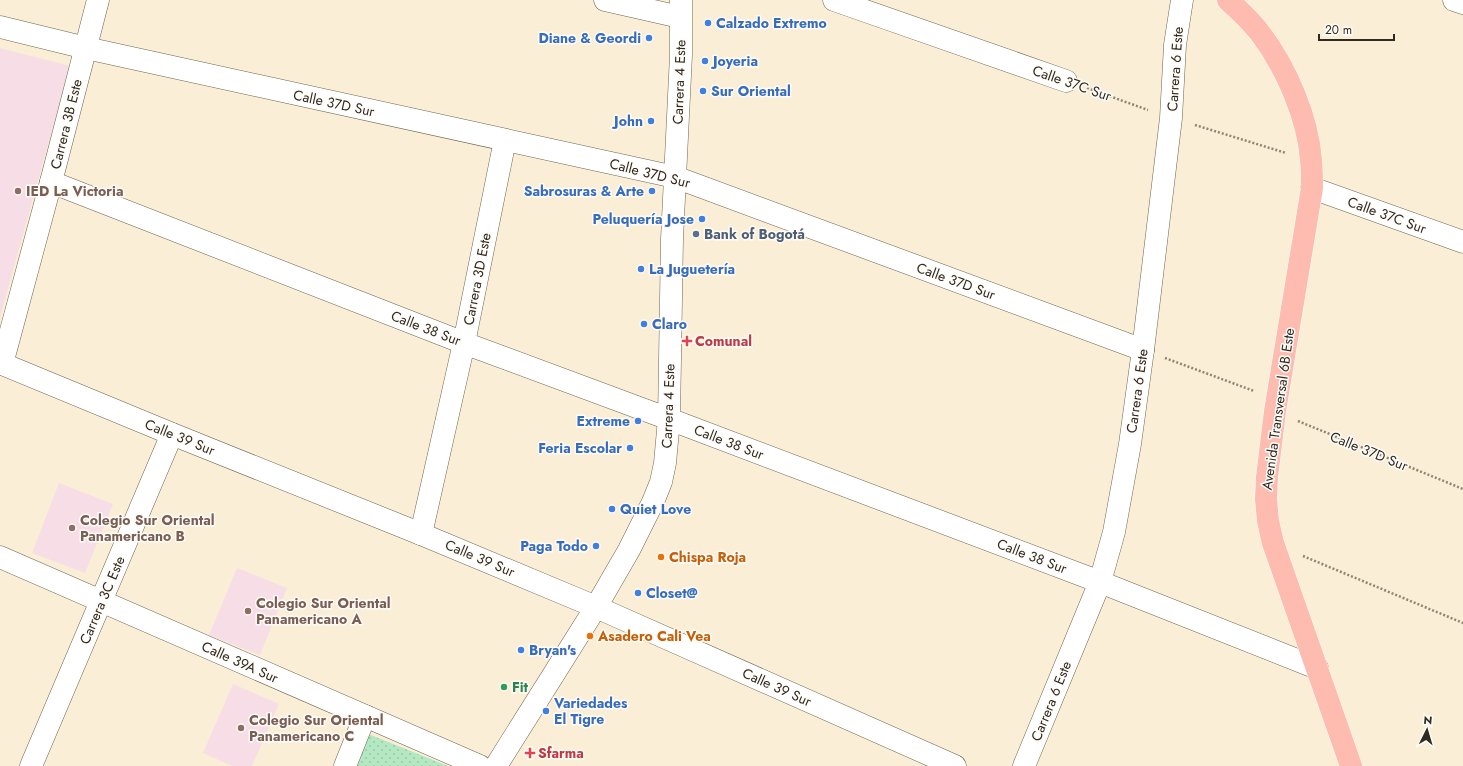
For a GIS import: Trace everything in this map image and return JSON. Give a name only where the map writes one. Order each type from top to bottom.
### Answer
[{"type":"main road","name":"Avenida Transversal 6B Este","points":[[1228,0],[1260,33],[1289,81],[1302,117],[1312,161],[1312,188],[1276,406],[1267,477],[1266,499],[1268,521],[1273,543],[1352,766]]},
{"type":"street","name":"Carrera 3B Este","points":[[1,364],[51,182],[98,0]]},
{"type":"street","points":[[605,0],[681,9]]},
{"type":"street","name":"Calle 37C Sur","points":[[834,0],[1066,81]]},
{"type":"street","name":"Carrera 6 Este","points":[[1024,766],[1100,582],[1114,532],[1130,444],[1143,350],[1171,118],[1175,45],[1182,0]]},
{"type":"street","points":[[1454,0],[1463,3]]},
{"type":"street","name":"Carrera 4 Este","points":[[496,766],[596,607],[629,550],[653,502],[661,482],[665,463],[669,419],[670,309],[681,9]]},
{"type":"street","name":"Calle 37D Sur","points":[[0,27],[86,48],[675,177],[1143,350]]},
{"type":"street","name":"Carrera 3D Este","points":[[421,534],[464,343],[505,140]]},
{"type":"street","name":"Calle 38 Sur","points":[[51,182],[464,343],[1100,582],[1317,668]]},
{"type":"street","name":"Calle 37C Sur","points":[[1312,188],[1463,242]]},
{"type":"street","name":"Calle 39 Sur","points":[[1,364],[421,534],[596,607],[955,766]]},
{"type":"street","name":"Carrera 3C Este","points":[[31,766],[172,434]]},
{"type":"street","name":"Calle 39A Sur","points":[[0,557],[480,766]]},
{"type":"street","points":[[345,766],[365,716]]},
{"type":"path","name":"Calle 37C Sur","points":[[1066,81],[1171,118],[1312,161]]},
{"type":"path","name":"Calle 37D Sur","points":[[1143,350],[1276,406],[1463,489]]},
{"type":"path","points":[[1337,571],[1463,623]]},
{"type":"shaded area","name":"IED La Victoria","points":[[0,48],[70,66],[0,317]]},
{"type":"shaded area","name":"Colegio Sur Oriental Panamericano B","points":[[59,483],[113,504],[85,573],[32,553]]},
{"type":"shaded area","name":"Colegio Sur Oriental Panamericano A","points":[[237,568],[287,588],[260,655],[209,635]]},
{"type":"shaded area","name":"Colegio Sur Oriental Panamericano C","points":[[233,684],[279,704],[252,766],[232,766],[203,753]]},
{"type":"green space","points":[[366,733],[448,766],[352,766]]},
{"type":"place","name":"Calzado Extremo","points":[[708,23]]},
{"type":"place","name":"Diane & Geordi","points":[[649,38]]},
{"type":"place","name":"Joyeria","points":[[705,61]]},
{"type":"place","name":"Sur Oriental","points":[[703,91]]},
{"type":"place","name":"John","points":[[651,121]]},
{"type":"place","name":"IED La Victoria","points":[[18,191]]},
{"type":"place","name":"Sabrosuras & Arte","points":[[652,191]]},
{"type":"place","name":"Peluquería Jose","points":[[702,219]]},
{"type":"place","name":"Bank of Bogotá","points":[[696,234]]},
{"type":"place","name":"La Juguetería","points":[[641,269]]},
{"type":"place","name":"Claro","points":[[644,324]]},
{"type":"place","name":"Comunal","points":[[687,341]]},
{"type":"place","name":"Extreme","points":[[638,421]]},
{"type":"place","name":"Feria Escolar","points":[[630,448]]},
{"type":"place","name":"Quiet Love","points":[[612,509]]},
{"type":"place","name":"Colegio Sur Oriental Panamericano B","points":[[72,528]]},
{"type":"place","name":"Paga Todo","points":[[596,546]]},
{"type":"place","name":"Chispa Roja","points":[[661,557]]},
{"type":"place","name":"Closet@","points":[[638,593]]},
{"type":"place","name":"Colegio Sur Oriental Panamericano A","points":[[248,611]]},
{"type":"place","name":"Asadero Cali Vea","points":[[590,636]]},
{"type":"place","name":"Bryan's","points":[[521,650]]},
{"type":"place","name":"Fit","points":[[504,687]]},
{"type":"place","name":"Variedades El Tigre","points":[[546,711]]},
{"type":"place","name":"Colegio Sur Oriental Panamericano C","points":[[241,728]]},
{"type":"place","name":"Sfarma","points":[[530,753]]}]
